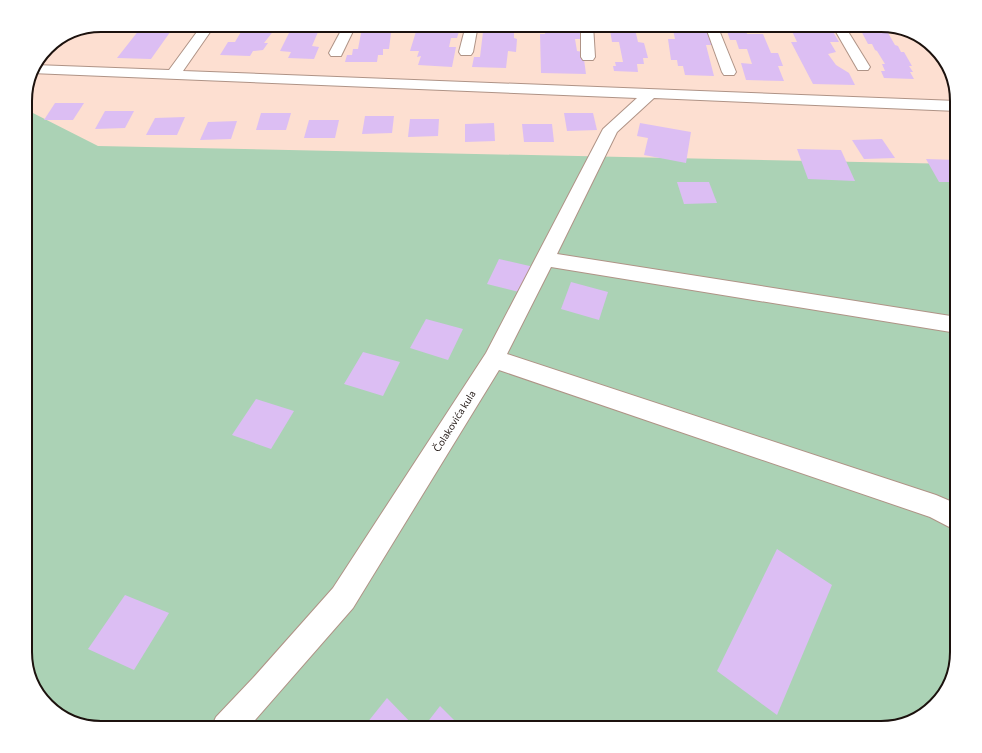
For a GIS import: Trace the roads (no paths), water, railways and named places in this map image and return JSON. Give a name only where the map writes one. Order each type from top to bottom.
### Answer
[{"type":"street","points":[[173,75],[204,32]]},
{"type":"street","points":[[336,53],[346,32]]},
{"type":"street","points":[[466,52],[470,32]]},
{"type":"street","points":[[587,32],[588,57]]},
{"type":"street","points":[[714,32],[729,72]]},
{"type":"street","points":[[842,32],[863,67]]},
{"type":"street","points":[[39,69],[649,95],[950,106]]},
{"type":"street","name":"Čolakovića kula","points":[[234,721],[264,689],[343,598],[494,359],[611,129],[649,95]]},
{"type":"street","points":[[545,259],[950,324]]},
{"type":"street","points":[[494,359],[936,507],[950,514]]}]
